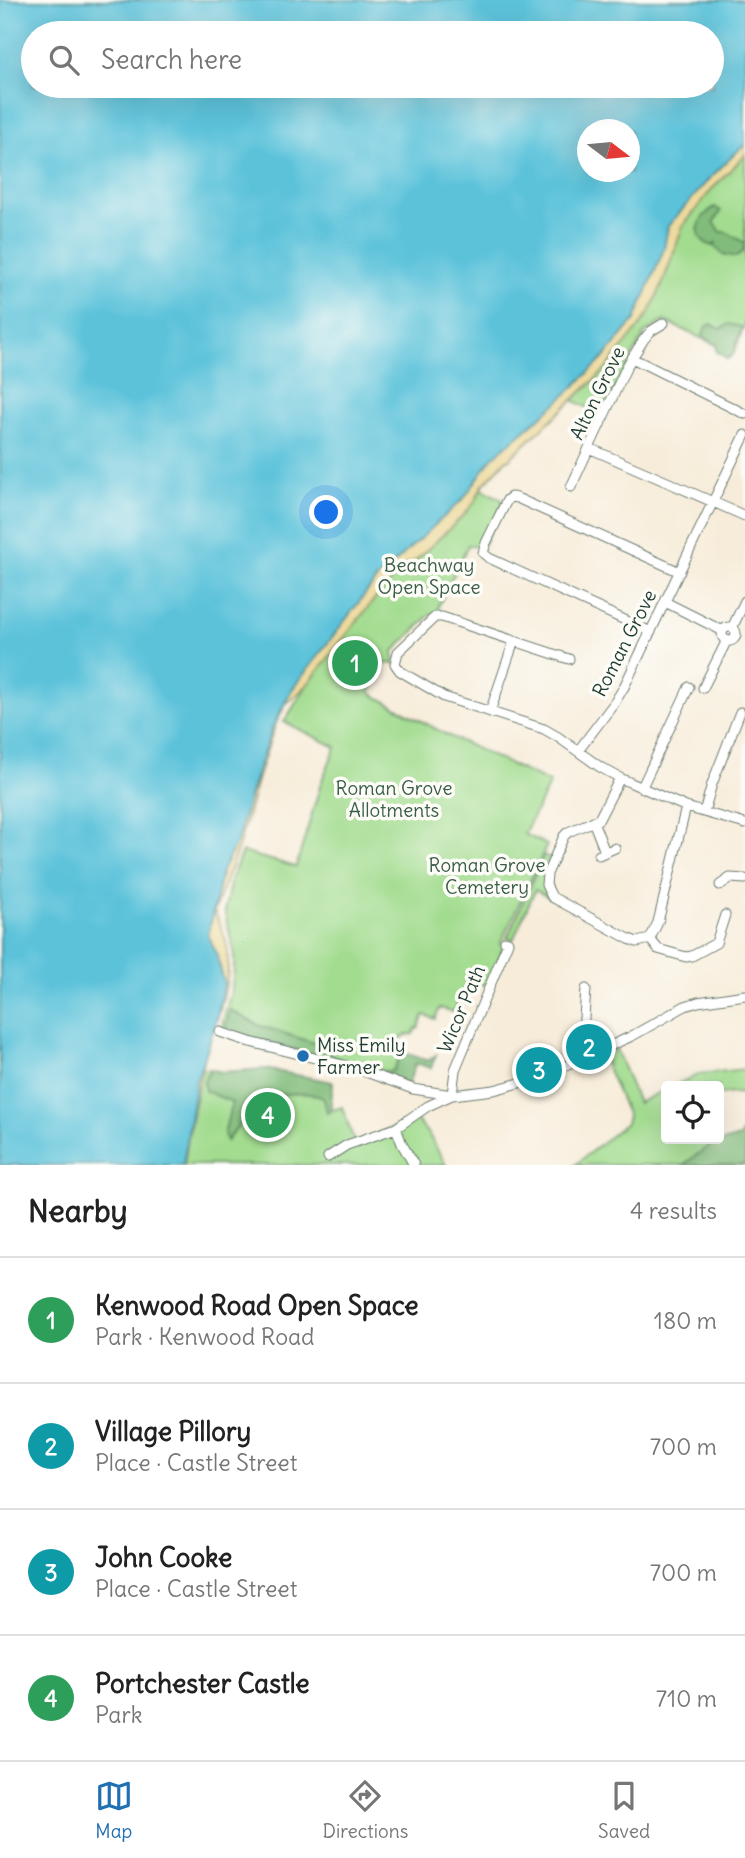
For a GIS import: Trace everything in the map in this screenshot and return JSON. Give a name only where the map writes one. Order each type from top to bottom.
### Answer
[{"type":"street","name":"Alton Grove","points":[[571,487],[632,358],[651,331],[664,323]]},
{"type":"street","points":[[632,358],[745,414]]},
{"type":"street","name":"Roman Grove","points":[[578,751],[620,694],[745,435]]},
{"type":"street","points":[[589,449],[745,516]]},
{"type":"street","points":[[651,632],[489,558],[483,553],[486,543],[511,497],[680,572]]},
{"type":"street","points":[[703,688],[745,601]]},
{"type":"street","points":[[665,602],[745,642]]},
{"type":"street","points":[[569,659],[435,617],[398,652],[395,664],[400,671],[444,697],[544,729],[621,778],[685,807],[745,824]]},
{"type":"street","points":[[490,712],[514,641]]},
{"type":"street","points":[[642,787],[689,687]]},
{"type":"street","points":[[704,812],[740,712]]},
{"type":"street","points":[[621,778],[601,816],[564,836],[547,874],[546,885],[552,897],[629,939],[638,942],[650,939]]},
{"type":"street","points":[[650,939],[658,922],[685,807]]},
{"type":"street","points":[[593,821],[602,854],[615,848]]},
{"type":"street","points":[[720,886],[730,878],[745,879]]},
{"type":"street","points":[[650,939],[658,949],[692,956],[716,943],[719,938],[719,920]]},
{"type":"street","name":"Wicor Path","points":[[452,1095],[455,1070],[509,942],[505,941]]},
{"type":"street","points":[[586,989],[583,1032],[589,1056]]},
{"type":"street","points":[[220,1032],[355,1068],[413,1088],[452,1095],[494,1090],[541,1077],[632,1036],[685,1006],[745,995]]},
{"type":"street","points":[[413,1088],[428,1106]]},
{"type":"street","points":[[328,1157],[347,1145],[396,1128],[428,1106],[452,1095]]},
{"type":"street","points":[[396,1128],[414,1165]]},
{"type":"green space","points":[[745,155],[745,325],[733,355],[727,359],[717,352],[716,345],[664,321],[645,333],[601,414],[574,401],[604,371],[643,322],[662,285],[683,226],[712,189]]},
{"type":"green space","points":[[715,207],[721,211],[714,222],[721,232],[745,243],[743,251],[736,257],[723,254],[715,247],[716,242],[713,246],[701,238],[701,221]]},
{"type":"green space","points":[[711,324],[721,329],[729,324],[742,327],[733,355],[727,359],[717,352],[716,344],[703,336],[705,328]]},
{"type":"green space","points":[[482,486],[484,490],[504,501],[482,548],[468,545],[438,607],[441,612],[431,614],[393,652],[395,664],[385,663],[370,693],[447,735],[550,783],[524,834],[547,845],[500,944],[504,946],[487,986],[469,979],[454,1012],[440,1008],[435,1019],[424,1015],[413,1034],[400,1039],[402,1052],[393,1071],[380,1071],[250,1042],[220,1032],[234,973],[234,951],[225,914],[231,879],[242,852],[296,867],[322,780],[336,747],[284,722],[307,685],[373,601],[403,567],[416,560],[463,516],[477,498]]},
{"type":"green space","points":[[544,855],[549,858],[547,867],[552,899],[535,890],[513,940],[507,938]]},
{"type":"green space","points":[[230,1010],[258,1025],[330,1048],[332,1054],[346,1063],[224,1031]]},
{"type":"green space","points":[[616,1049],[638,1103],[661,1092],[661,1144],[710,1144],[745,1165],[699,1153],[683,1165],[575,1165],[626,1123],[628,1116],[602,1056]]},
{"type":"green space","points":[[402,1052],[428,1061],[436,1055],[431,1068],[416,1063],[408,1084],[357,1066],[393,1071]]},
{"type":"green space","points":[[210,1069],[215,1073],[333,1082],[330,1111],[342,1107],[355,1144],[415,1118],[429,1135],[446,1165],[182,1165],[200,1070]]},
{"type":"green space","points":[[210,1069],[222,1072],[265,1069],[333,1082],[330,1112],[327,1113],[324,1099],[318,1096],[273,1096],[259,1102],[227,1141],[224,1134],[232,1102],[205,1091],[206,1074],[208,1075]]},
{"type":"green space","points":[[745,1069],[745,1101],[742,1093],[724,1094],[724,1081],[684,1081],[699,1074]]},
{"type":"green space","points":[[745,1127],[745,1165],[683,1165],[711,1145],[724,1144],[724,1141],[740,1137]]},
{"type":"sand","points":[[745,125],[745,155],[712,189],[683,226],[662,285],[639,327],[604,371],[506,460],[482,486],[474,503],[463,516],[416,560],[403,567],[307,685],[286,703],[276,723],[239,845],[214,911],[227,947],[225,992],[200,1076],[184,1165],[174,1165],[208,935],[221,873],[283,695]]},
{"type":"water","points":[[0,0],[745,0],[745,144],[710,178],[668,226],[664,249],[635,320],[603,359],[558,402],[492,458],[464,498],[376,580],[291,691],[272,729],[237,841],[221,873],[208,935],[217,955],[224,983],[216,1022],[196,1081],[183,1165],[0,1165]]},
{"type":"place","name":"Kenwood Road Open Space","points":[[355,663]]},
{"type":"place","name":"Village Pillory","points":[[589,1047]]},
{"type":"place","name":"Miss Emily Farmer","points":[[303,1056]]},
{"type":"place","name":"John Cooke","points":[[539,1070]]},
{"type":"place","name":"Portchester Castle","points":[[268,1115]]},
{"type":"park label","name":"Beachway Open Space","points":[[429,576]]},
{"type":"park label","name":"Roman Grove Allotments","points":[[394,799]]},
{"type":"park label","name":"Roman Grove Cemetery","points":[[487,876]]}]
